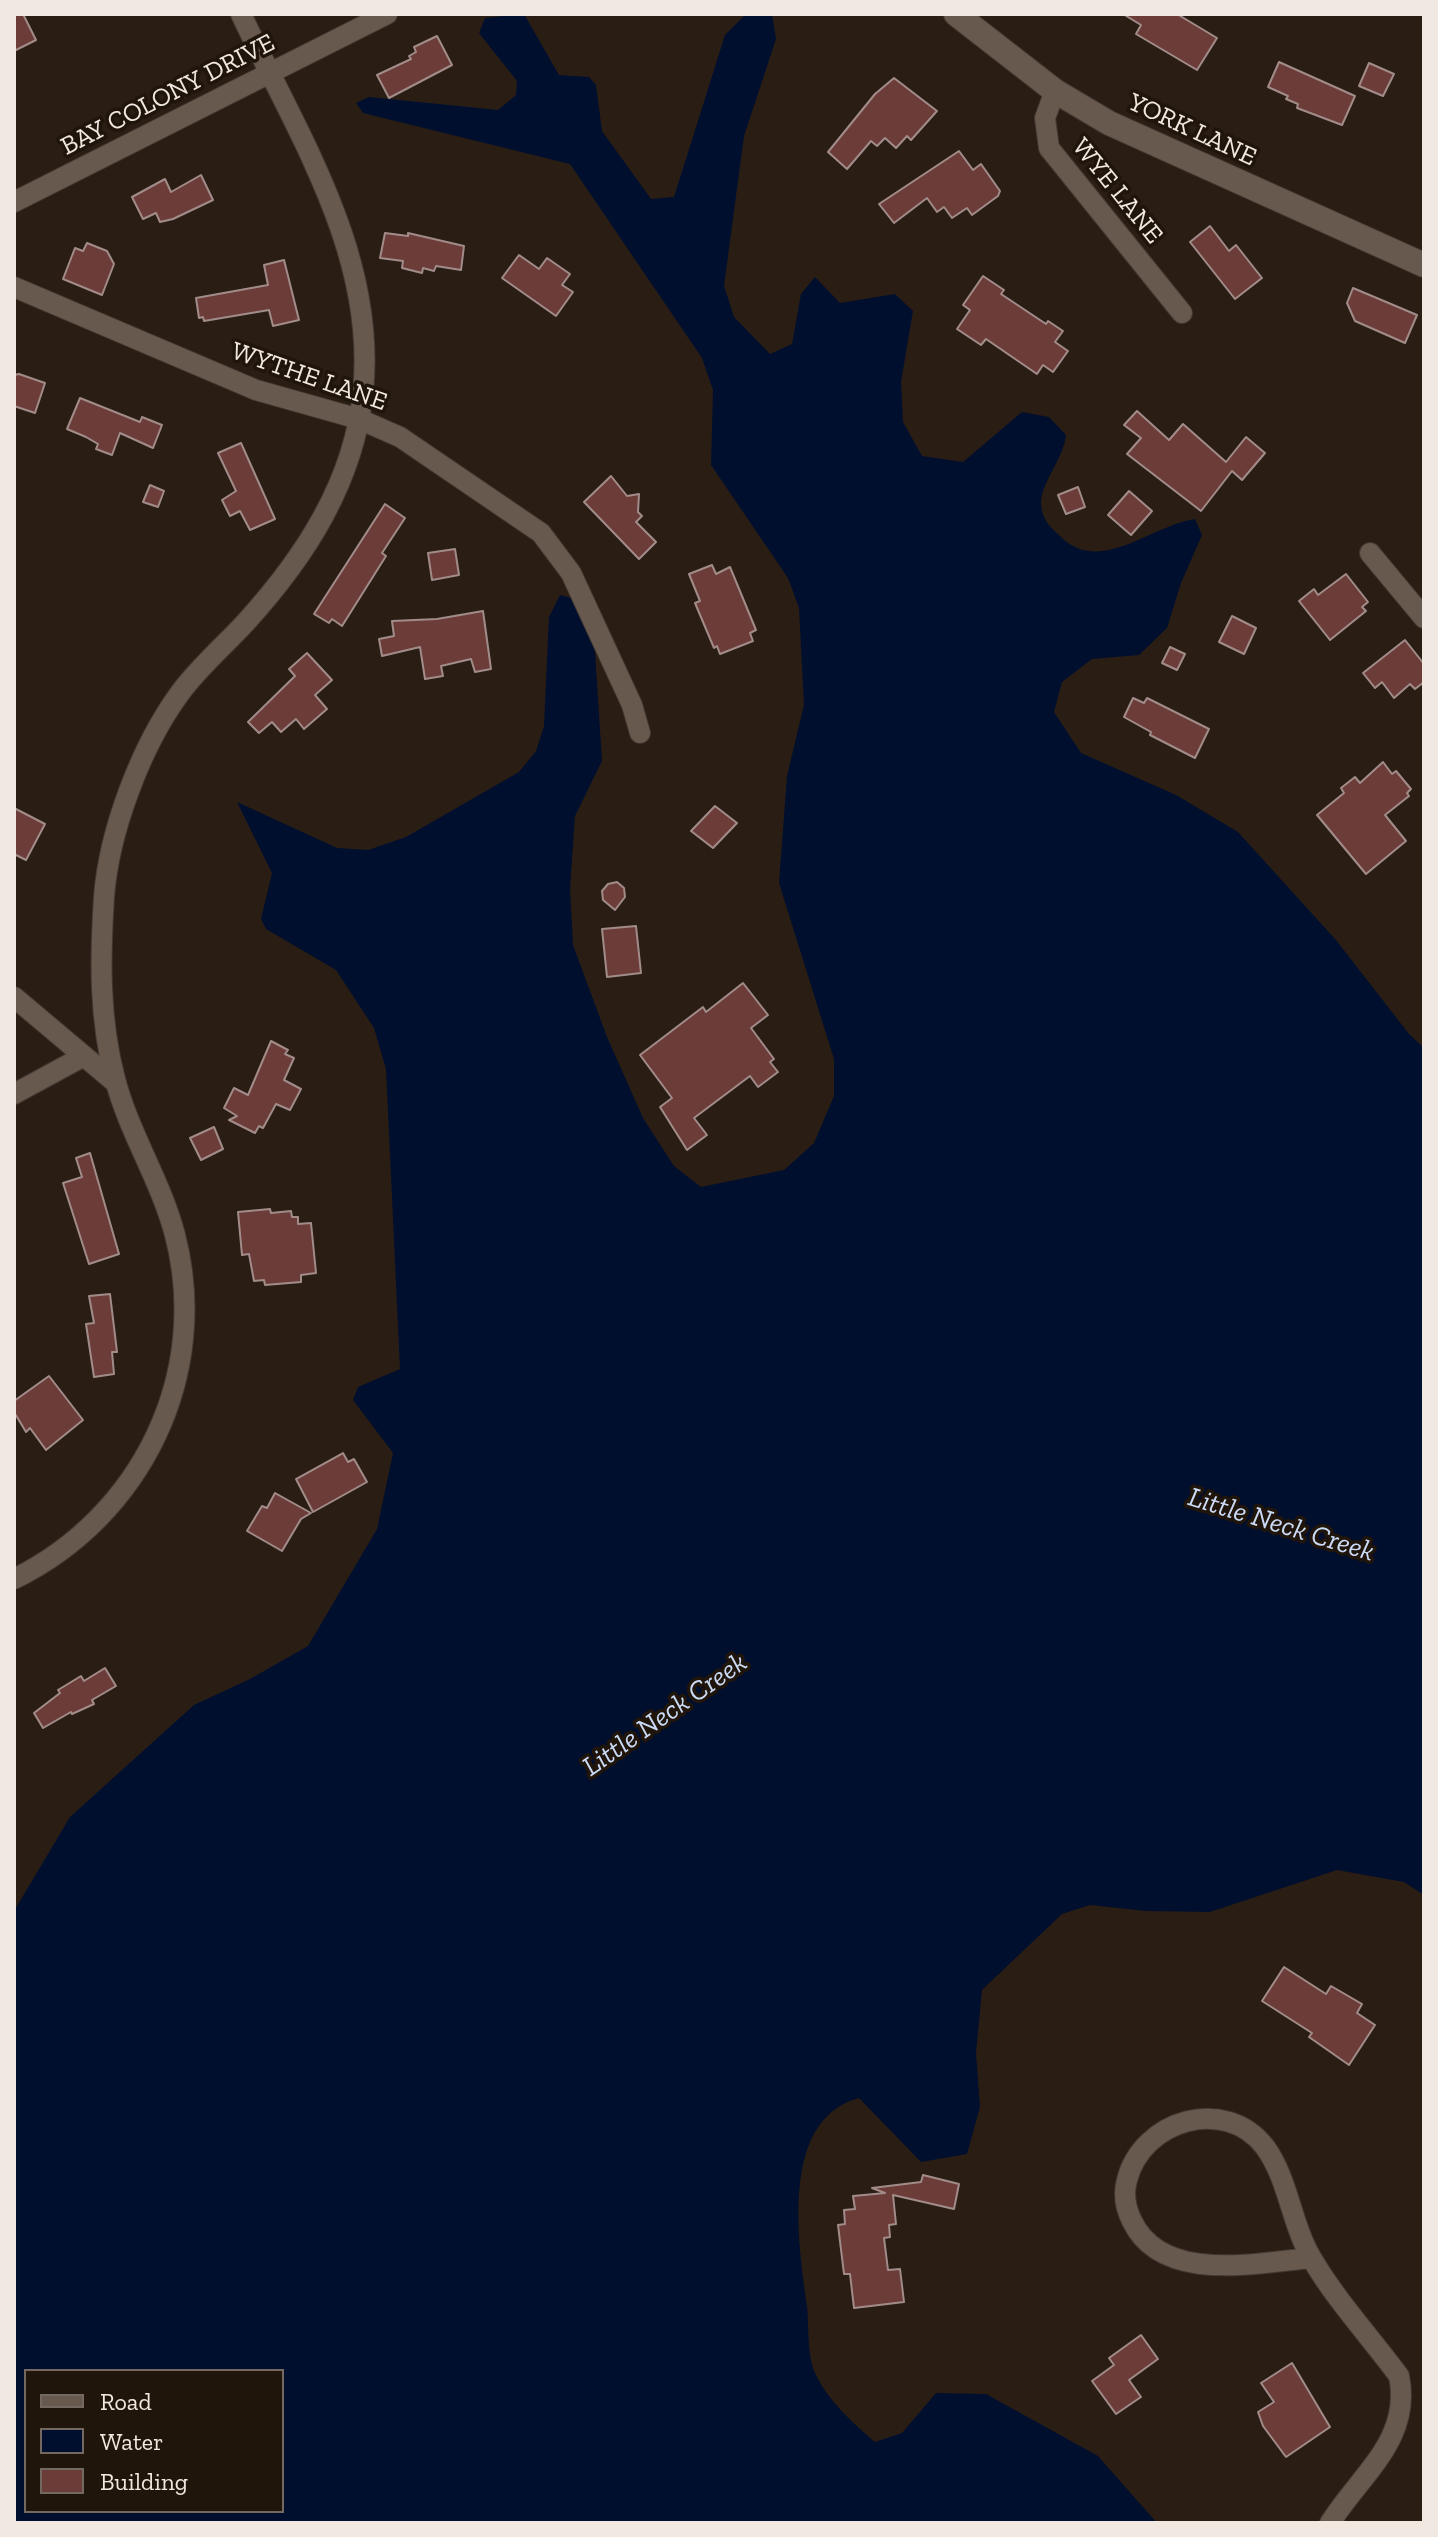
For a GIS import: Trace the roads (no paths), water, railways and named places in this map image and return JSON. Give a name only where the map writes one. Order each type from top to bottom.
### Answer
[{"type":"street","points":[[14,1579],[68,1547],[96,1522],[138,1472],[158,1432],[182,1344],[183,1274],[175,1233],[116,1083],[101,993],[109,861],[145,754],[158,726],[194,675],[245,623],[302,555],[349,460],[359,419],[365,361],[362,306],[353,261],[340,224],[241,14]]},
{"type":"street","name":"BAY COLONY DRIVE","points":[[14,202],[387,14]]},
{"type":"street","name":"YORK LANE","points":[[956,14],[1055,91],[1109,123],[1424,265]]},
{"type":"street","name":"WYE LANE","points":[[1055,91],[1045,118],[1049,148],[1182,313]]},
{"type":"street","name":"WYTHE LANE","points":[[14,287],[256,390],[359,419],[439,460],[541,533],[559,551],[632,705],[640,733]]},
{"type":"street","points":[[1370,553],[1424,618]]},
{"type":"street","points":[[14,997],[116,1083]]},
{"type":"street","points":[[14,1094],[84,1056]]},
{"type":"street","points":[[1311,2258],[1206,2264],[1164,2254],[1139,2233],[1125,2199],[1127,2180],[1141,2149],[1167,2128],[1203,2118],[1236,2124],[1252,2134],[1265,2147],[1281,2176],[1311,2258],[1399,2376],[1403,2394],[1402,2413],[1391,2441],[1330,2523]]},
{"type":"water","name":"Little Neck Creek","points":[[524,14],[559,75],[589,77],[596,85],[602,131],[651,199],[674,197],[725,35],[746,14],[772,14],[776,39],[744,136],[724,286],[734,317],[770,354],[792,344],[801,294],[815,277],[840,303],[895,294],[913,311],[901,382],[903,422],[922,456],[963,462],[1022,412],[1049,417],[1066,435],[1044,488],[1041,504],[1049,525],[1074,547],[1091,551],[1107,550],[1195,519],[1202,535],[1181,583],[1167,628],[1139,655],[1092,659],[1062,682],[1054,712],[1081,753],[1176,795],[1238,832],[1336,940],[1409,1034],[1424,1048],[1424,1895],[1404,1882],[1337,1870],[1210,1912],[1146,1911],[1090,1905],[1062,1914],[982,1990],[976,2053],[980,2107],[967,2154],[921,2162],[859,2098],[833,2111],[816,2131],[805,2157],[799,2219],[811,2358],[820,2383],[842,2411],[875,2442],[902,2433],[936,2393],[986,2394],[1098,2456],[1157,2523],[14,2523],[14,1911],[70,1817],[194,1705],[250,1679],[308,1646],[377,1529],[393,1453],[353,1400],[358,1387],[400,1369],[386,1069],[374,1028],[336,970],[266,929],[261,919],[272,873],[237,802],[337,848],[368,850],[406,837],[519,772],[536,751],[544,726],[549,617],[560,595],[575,599],[594,636],[602,761],[575,816],[570,889],[573,945],[607,1037],[643,1118],[674,1166],[701,1187],[784,1170],[814,1143],[834,1096],[834,1059],[779,883],[787,776],[804,705],[799,608],[788,578],[711,465],[713,390],[702,358],[570,164],[363,113],[356,103],[369,97],[498,110],[516,95],[517,81],[479,33],[485,18]]}]
